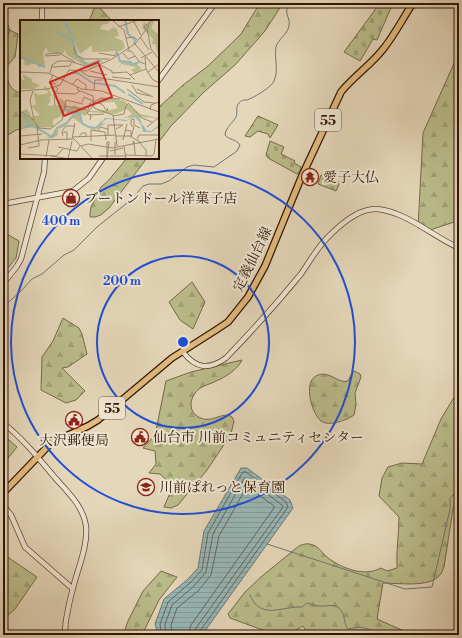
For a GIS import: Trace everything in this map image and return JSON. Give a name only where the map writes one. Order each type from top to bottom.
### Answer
[{"type":"main road","name":"定義仙台線","points":[[3,493],[51,443],[98,420],[172,358],[228,322],[248,297],[265,266],[301,178],[341,92],[349,82],[384,48],[413,3]]},
{"type":"street","points":[[42,3],[42,20]]},
{"type":"street","points":[[159,80],[215,3]]},
{"type":"street","points":[[3,284],[21,259],[44,172],[45,159]]},
{"type":"street","points":[[3,204],[73,191],[89,178],[102,159]]},
{"type":"street","points":[[183,352],[190,360],[203,366],[218,363],[226,358],[293,283],[329,235],[357,215],[364,212],[370,210],[381,210],[407,219],[447,243],[459,248]]},
{"type":"street","points":[[3,423],[37,456],[75,501],[84,517],[86,536],[66,618],[66,631],[64,635]]},
{"type":"street","points":[[3,505],[11,515],[25,547],[73,589]]},
{"type":"green space","points":[[260,3],[283,3],[265,31],[235,65],[204,92],[171,126],[159,142],[159,107],[183,85],[208,66],[241,34]]},
{"type":"green space","points":[[380,3],[393,3],[377,40],[373,39],[360,61],[344,52]]},
{"type":"green space","points":[[96,4],[111,20],[89,20]]},
{"type":"green space","points":[[3,27],[18,34],[15,57],[6,67],[8,80],[11,87],[20,93],[20,129],[3,138]]},
{"type":"green space","points":[[459,52],[459,213],[457,221],[430,230],[418,228],[423,133]]},
{"type":"green space","points":[[258,116],[278,125],[270,138],[268,134],[258,131],[250,137],[245,136]]},
{"type":"green space","points":[[270,141],[284,147],[281,154],[295,161],[294,163],[301,167],[300,173],[297,174],[268,158],[266,155]]},
{"type":"green space","points":[[126,159],[146,159],[109,208],[101,215],[90,217],[91,207],[101,187]]},
{"type":"green space","points":[[321,175],[340,182],[336,191],[318,184]]},
{"type":"green space","points":[[3,232],[19,241],[16,258],[3,274]]},
{"type":"green space","points":[[192,282],[205,302],[193,329],[180,320],[169,302]]},
{"type":"green space","points":[[63,318],[79,328],[87,354],[68,367],[62,368],[85,391],[76,400],[66,403],[41,390],[42,357],[53,341]]},
{"type":"green space","points":[[242,360],[238,367],[228,375],[201,388],[192,398],[192,410],[202,419],[212,419],[224,415],[232,417],[234,421],[231,434],[207,470],[178,505],[171,508],[164,507],[173,486],[160,474],[149,473],[156,464],[155,451],[143,448],[155,435],[166,381],[191,372]]},
{"type":"green space","points":[[354,371],[360,374],[361,377],[355,393],[356,405],[354,415],[343,421],[324,423],[318,417],[312,406],[309,391],[312,380],[316,376],[325,374],[340,380],[348,381]]},
{"type":"green space","points":[[459,389],[459,492],[453,509],[444,567],[440,575],[429,582],[413,584],[383,583],[377,619],[413,635],[308,635],[303,626],[287,635],[276,635],[230,618],[228,614],[245,592],[262,576],[299,546],[304,544],[315,546],[334,562],[361,572],[375,571],[381,568],[387,571],[397,568],[399,517],[379,496],[382,478],[388,467],[402,463],[422,464],[441,419]]},
{"type":"green space","points":[[3,435],[17,447],[5,462],[3,460]]},
{"type":"green space","points":[[3,554],[37,577],[15,609],[6,617],[3,616]]},
{"type":"green space","points":[[161,571],[177,577],[159,600],[142,635],[123,635],[128,621],[143,591]]},
{"type":"water","points":[[241,468],[247,468],[290,500],[293,508],[202,635],[158,635],[155,624],[164,599],[188,579],[198,568],[204,531]]},
{"type":"waterway","points":[[3,307],[32,279],[42,274],[64,255],[74,250],[97,227],[132,199],[143,186],[149,184],[161,184],[169,181],[187,167],[194,165],[214,167],[237,151],[240,145],[227,137],[225,135],[226,132],[236,117],[237,106],[240,102],[258,95],[274,81],[276,73],[276,47],[289,26],[287,10],[290,3]]},
{"type":"waterway","points":[[3,20],[8,25],[10,30],[7,37],[3,41]]},
{"type":"waterway","points":[[3,312],[3,317]]},
{"type":"waterway","points":[[267,544],[405,589],[432,587],[450,509],[450,498],[453,495],[459,494]]},
{"type":"waterway","points":[[250,595],[260,608],[266,610],[302,607],[307,603],[318,606],[335,606],[341,610],[348,629],[360,627],[368,629],[377,635]]},
{"type":"place","name":"愛子大仏","points":[[310,177]]},
{"type":"place","name":"ブートンドール洋菓子店","points":[[71,198]]},
{"type":"place","name":"大沢郵便局","points":[[74,420]]},
{"type":"place","name":"仙台市 川前コミュニティセンター","points":[[140,437]]},
{"type":"place","name":"川前ぱれっと保育園","points":[[146,487]]}]
